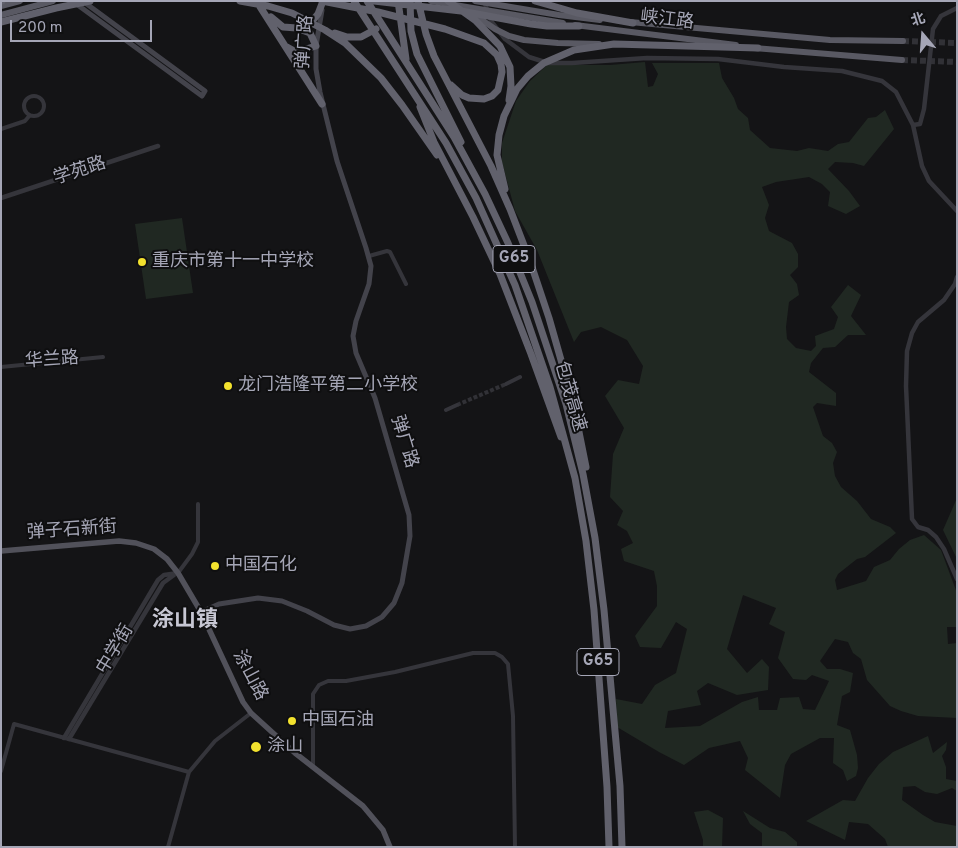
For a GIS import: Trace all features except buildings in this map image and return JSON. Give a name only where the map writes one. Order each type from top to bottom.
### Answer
[{"type":"highway","points":[[1,6],[20,1]]},
{"type":"highway","points":[[1,15],[53,1]]},
{"type":"highway","points":[[1,22],[90,1]]},
{"type":"highway","points":[[240,1],[279,9],[302,18],[325,30],[354,50],[381,78],[418,128],[461,193]]},
{"type":"highway","points":[[256,1],[322,104]]},
{"type":"highway","points":[[261,1],[279,25],[283,28],[297,28],[310,33],[316,46],[296,52],[286,47]]},
{"type":"highway","points":[[297,28],[313,20],[318,14],[323,1],[414,21],[475,39],[491,48],[501,64],[502,72],[498,90],[492,96],[484,99],[476,100],[462,95],[444,77]]},
{"type":"highway","name":"包茂高速","points":[[367,1],[442,117],[470,166],[505,237],[532,302],[571,424],[590,507],[604,610],[620,786],[622,847]]},
{"type":"highway","points":[[374,1],[516,16],[547,26],[579,26]]},
{"type":"highway","points":[[325,30],[347,37],[361,37],[369,34],[381,24],[389,8],[390,1]]},
{"type":"highway","points":[[398,1],[406,56],[416,97],[428,130],[486,243],[522,328],[575,478]]},
{"type":"highway","points":[[410,1],[411,31],[417,54],[453,124],[470,166]]},
{"type":"highway","points":[[418,1],[426,34],[444,77],[491,166],[510,208],[546,310],[573,402],[582,443],[590,507]]},
{"type":"highway","name":"峡江路","points":[[431,1],[516,16],[559,16],[830,40],[903,41]]},
{"type":"highway","points":[[448,1],[460,5],[483,22],[509,36],[524,40],[558,43],[758,48]]},
{"type":"highway","name":"峡江路","points":[[474,1],[516,16]]},
{"type":"highway","points":[[535,1],[577,13],[633,22]]},
{"type":"highway","name":"包茂高速","points":[[354,2],[446,143],[476,198],[499,246],[520,299],[559,416],[575,478],[586,541],[594,610],[607,787],[609,847]]},
{"type":"highway","points":[[460,5],[494,37],[506,56],[511,76],[507,108],[499,135],[497,155],[510,208]]},
{"type":"highway","name":"峡江路","points":[[579,26],[758,48],[902,60]]},
{"type":"highway","points":[[507,108],[517,89],[536,69],[564,53],[588,47],[614,44]]},
{"type":"main road","points":[[73,1],[204,94],[83,1]]},
{"type":"main road","name":"弹广路","points":[[201,612],[219,604],[258,598],[282,601],[334,625],[350,628],[366,626],[382,617],[394,603],[402,583],[410,536],[409,515],[375,398],[356,353],[353,336],[368,284],[371,266],[337,161],[322,104],[317,74],[316,46],[323,1]]},
{"type":"main road","name":"弹子石新街","points":[[1,551],[119,541],[136,543],[154,550],[168,560],[201,612]]},
{"type":"main road","name":"涂山路","points":[[201,612],[243,702],[251,713],[295,753],[363,806],[383,830],[390,847]]},
{"type":"street","points":[[484,1],[491,21],[505,39],[528,57],[537,60],[560,64],[647,58],[718,59],[784,67],[842,71],[882,81],[896,92],[913,125],[922,166],[929,181],[957,211]]},
{"type":"street","points":[[913,125],[920,124],[924,109],[933,29],[941,16],[957,8]]},
{"type":"street","points":[[31,96],[39,97],[44,103],[43,111],[37,116],[30,115],[24,109],[25,101],[31,96]]},
{"type":"street","points":[[1,129],[25,121],[30,115]]},
{"type":"street","name":"学苑路","points":[[1,198],[158,146]]},
{"type":"street","points":[[369,256],[386,251],[390,252],[406,284]]},
{"type":"street","points":[[957,277],[956,284],[944,300],[918,322],[912,333],[907,351],[906,386],[912,519],[918,527],[928,530],[936,537],[944,549],[957,579]]},
{"type":"street","name":"华兰路","points":[[1,366],[103,358]]},
{"type":"street","points":[[506,384],[520,378]]},
{"type":"street","points":[[446,410],[457,406]]},
{"type":"street","name":"中学街","points":[[69,739],[163,583],[178,573],[192,554],[198,542],[198,504]]},
{"type":"street","name":"中学街","points":[[64,738],[158,580],[164,575],[178,573]]},
{"type":"street","points":[[312,766],[313,694],[319,685],[395,672],[473,653],[495,653],[508,664],[513,716],[515,847]]},
{"type":"street","points":[[168,847],[189,772],[215,741],[251,713]]},
{"type":"street","points":[[1,771],[14,724],[189,772]]},
{"type":"shaded area","points":[[645,62],[648,87],[653,86],[658,74],[652,63],[719,63],[722,78],[738,109],[748,118],[750,130],[770,148],[797,151],[809,148],[828,151],[838,144],[849,142],[868,118],[876,117],[885,110],[894,129],[864,166],[835,162],[828,169],[860,206],[846,214],[828,206],[830,192],[822,184],[809,177],[776,182],[762,187],[769,205],[765,218],[769,231],[792,243],[798,254],[798,267],[790,275],[797,284],[799,295],[789,302],[786,327],[787,339],[796,348],[811,351],[816,346],[815,336],[834,329],[838,317],[831,307],[848,285],[861,295],[851,316],[866,335],[848,335],[835,347],[823,348],[811,363],[809,372],[836,393],[836,406],[817,403],[813,407],[823,436],[832,443],[837,452],[833,463],[835,476],[841,487],[857,501],[871,519],[890,527],[896,533],[865,557],[857,559],[838,574],[835,580],[837,590],[866,581],[874,567],[890,560],[910,540],[924,535],[941,550],[957,593],[957,627],[947,627],[948,644],[957,643],[957,718],[918,716],[890,706],[867,680],[861,659],[853,653],[848,642],[835,639],[820,661],[827,669],[840,669],[853,673],[850,692],[842,696],[837,725],[850,730],[857,755],[858,768],[856,776],[847,781],[843,770],[833,763],[834,738],[820,738],[791,754],[785,765],[780,798],[745,770],[748,758],[740,741],[709,748],[684,765],[617,727],[616,699],[642,704],[655,685],[676,673],[687,629],[676,622],[661,648],[640,647],[635,636],[657,606],[657,586],[654,571],[624,561],[621,549],[633,543],[627,531],[617,525],[623,511],[610,497],[613,454],[624,428],[605,396],[618,380],[639,384],[643,366],[627,340],[601,327],[581,332],[574,342],[537,250],[515,211],[502,162],[502,143],[516,101],[530,81],[547,65],[610,65]],"holes":[[[743,595],[776,608],[769,624],[785,632],[778,658],[793,679],[806,680],[812,675],[829,681],[815,710],[803,709],[799,697],[780,698],[777,710],[759,710],[758,697],[742,702],[700,726],[665,728],[668,711],[701,705],[697,691],[708,683],[737,695],[768,690],[769,667],[762,659],[747,673],[727,649]]]},
{"type":"shaded area","points":[[182,218],[193,293],[146,299],[135,224]]},
{"type":"shaded area","points":[[957,498],[957,559],[943,530]]},
{"type":"shaded area","points":[[928,736],[933,753],[947,742],[946,750],[942,756],[946,767],[946,779],[957,781],[957,791],[952,788],[937,794],[925,792],[915,786],[903,787],[902,800],[935,822],[957,826],[957,847],[888,847],[885,839],[868,824],[849,822],[845,840],[806,821],[843,800],[855,801],[868,778],[879,764],[893,752]]},
{"type":"shaded area","points":[[708,810],[723,818],[722,847],[703,847],[703,840],[694,812]]},
{"type":"shaded area","points":[[743,811],[770,828],[785,832],[797,842],[797,847],[762,847],[762,833],[750,824]]},
{"type":"tunnel","points":[[903,41],[957,43]]},
{"type":"tunnel","points":[[902,60],[957,62]]},
{"type":"tunnel","points":[[457,405],[506,384]]},
{"type":"place","name":"重庆市第十一中学校","points":[[142,262]]},
{"type":"place","name":"龙门浩隆平第二小学校","points":[[228,386]]},
{"type":"place","name":"中国石化","points":[[215,566]]},
{"type":"place","name":"中国石油","points":[[292,721]]},
{"type":"place","name":"涂山","points":[[256,747]]},
{"type":"district","name":"涂山镇","points":[[185,622]]}]
